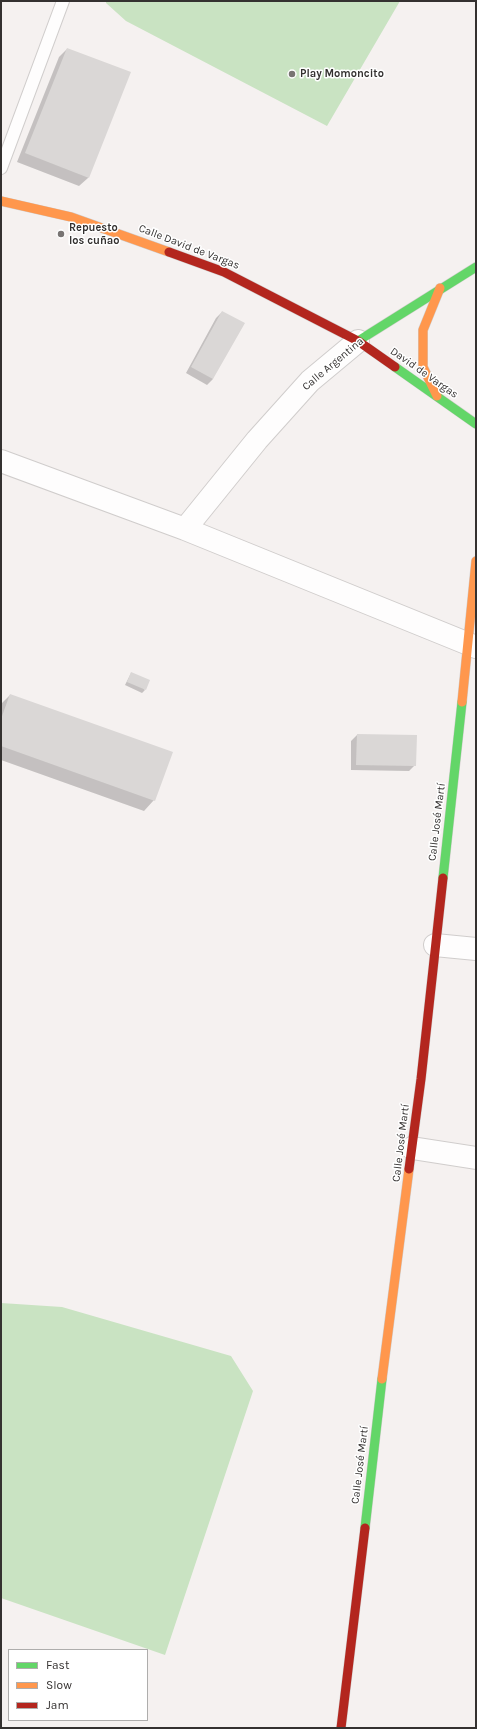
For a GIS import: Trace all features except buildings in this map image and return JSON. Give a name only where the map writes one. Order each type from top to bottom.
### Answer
[{"type":"street","name":"Calle David de Vargas","points":[[1,201],[72,217],[224,272],[358,341]]},
{"type":"street","name":"Calle Argentina","points":[[185,529],[257,440],[310,381],[358,341],[440,288],[476,267]]},
{"type":"street","points":[[438,397],[423,367],[423,330],[440,288]]},
{"type":"street","name":"David de Vargas","points":[[358,341],[476,424]]},
{"type":"street","points":[[1,461],[185,529],[473,646]]},
{"type":"street","name":"Calle José Martí","points":[[341,1728],[383,1371],[421,1079],[434,945],[473,646],[476,561]]},
{"type":"street","points":[[434,945],[476,949]]},
{"type":"street","points":[[412,1148],[476,1158]]},
{"type":"lane","points":[[1,168],[63,1]]},
{"type":"green space","name":"Play Momoncito","points":[[106,1],[400,1],[327,126],[126,21],[106,3]]},
{"type":"green space","points":[[1,1303],[62,1307],[231,1356],[253,1391],[165,1655],[1,1598]]},
{"type":"traffic: fast","points":[[358,341],[476,267]]},
{"type":"traffic: fast","points":[[395,367],[476,424]]},
{"type":"traffic: fast","points":[[443,878],[462,702]]},
{"type":"traffic: fast","points":[[365,1528],[382,1379]]},
{"type":"traffic: slow","points":[[1,201],[71,217],[169,252]]},
{"type":"traffic: slow","points":[[437,396],[423,367],[423,330],[440,288]]},
{"type":"traffic: slow","points":[[462,702],[476,561]]},
{"type":"traffic: slow","points":[[382,1379],[409,1169]]},
{"type":"traffic: jam","points":[[169,252],[224,272],[358,341],[395,367]]},
{"type":"traffic: jam","points":[[409,1169],[421,1079],[443,878]]},
{"type":"traffic: jam","points":[[341,1728],[365,1528]]},
{"type":"place","name":"Play Momoncito","points":[[292,74]]},
{"type":"place","name":"Repuesto los cuñao","points":[[61,234]]}]
